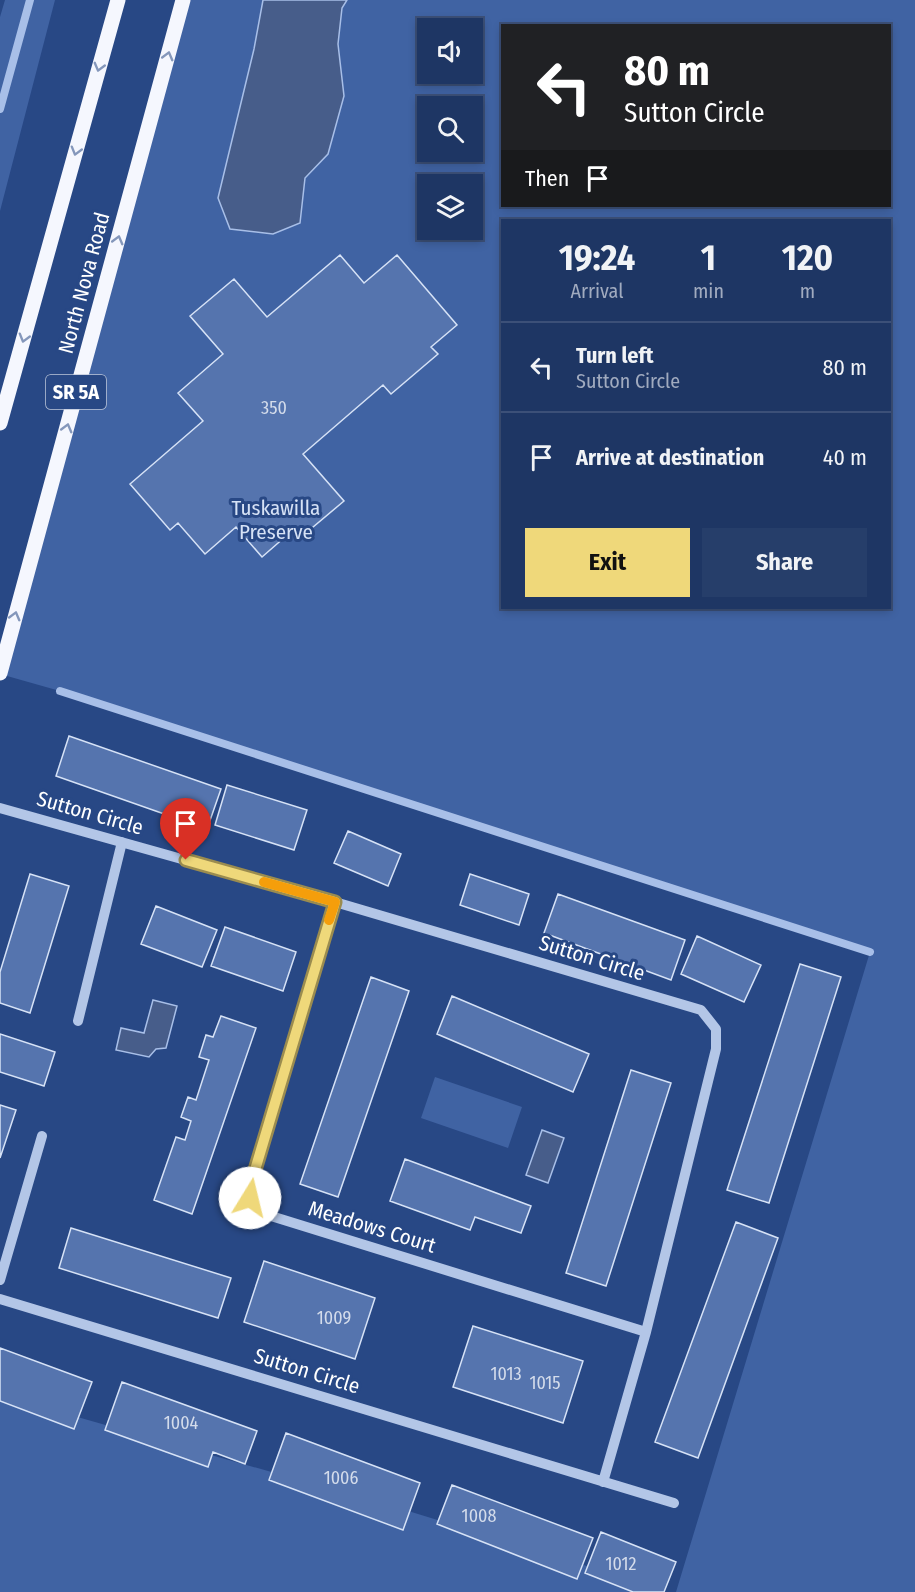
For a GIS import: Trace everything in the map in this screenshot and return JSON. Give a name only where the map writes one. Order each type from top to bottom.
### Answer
[{"type":"main road","name":"North Nova Road","points":[[0,423],[118,0]]},
{"type":"main road","name":"North Nova Road","points":[[0,673],[183,0]]},
{"type":"street","name":"Sutton Circle","points":[[0,808],[335,902],[701,1010],[716,1029],[716,1049],[646,1332],[603,1482]]},
{"type":"street","points":[[78,1021],[122,842]]},
{"type":"street","name":"Meadows Court","points":[[335,902],[255,1170],[250,1198],[253,1205],[271,1216],[646,1332]]},
{"type":"street","points":[[0,1280],[42,1136]]},
{"type":"street","name":"Sutton Circle","points":[[0,1299],[674,1503]]},
{"type":"green space","points":[[5,0],[55,0],[0,211],[0,17]]},
{"type":"green space","name":"Tuskawilla Preserve","points":[[183,0],[915,0],[915,1592],[676,1592],[870,952],[60,691],[0,674]]},
{"type":"green space","points":[[435,1077],[522,1107],[508,1148],[421,1118]]},
{"type":"green space","points":[[0,1395],[405,1510],[665,1590],[664,1592],[0,1592]]},
{"type":"shaded area","points":[[263,0],[347,0],[342,8],[338,44],[344,96],[328,154],[305,178],[300,223],[273,234],[230,229],[218,198],[254,49]]},
{"type":"shaded area","points":[[153,1000],[177,1006],[166,1048],[156,1049],[149,1057],[116,1050],[121,1028],[144,1033]]},
{"type":"shaded area","points":[[542,1130],[564,1138],[548,1183],[526,1175]]},
{"type":"building","points":[[340,255],[364,283],[397,255],[457,325],[431,347],[438,354],[391,394],[383,385],[303,454],[344,501],[300,538],[293,530],[262,557],[236,527],[205,554],[178,523],[170,530],[130,484],[203,421],[178,393],[223,354],[190,316],[234,279],[267,317]]},
{"type":"building","points":[[69,736],[221,789],[207,829],[56,776]]},
{"type":"building","points":[[227,785],[307,810],[294,850],[215,825]]},
{"type":"building","points":[[348,831],[401,854],[388,886],[334,863]]},
{"type":"building","points":[[30,874],[69,886],[30,1013],[0,1003],[0,972]]},
{"type":"building","points":[[470,874],[529,894],[519,925],[460,905]]},
{"type":"building","points":[[558,894],[685,940],[671,980],[544,933]]},
{"type":"building","points":[[156,906],[217,930],[202,967],[141,944]]},
{"type":"building","points":[[225,927],[296,952],[283,991],[211,966]]},
{"type":"building","points":[[697,936],[761,965],[744,1002],[681,974]]},
{"type":"building","points":[[800,964],[841,977],[769,1203],[727,1190]]},
{"type":"building","points":[[371,977],[409,991],[338,1197],[300,1184]]},
{"type":"building","points":[[452,996],[589,1054],[573,1092],[437,1034]]},
{"type":"building","points":[[221,1016],[256,1028],[192,1214],[154,1200],[176,1137],[185,1140],[191,1121],[181,1117],[188,1097],[196,1100],[209,1060],[199,1057],[206,1035],[213,1037]]},
{"type":"building","points":[[0,1034],[55,1052],[44,1086],[0,1072]]},
{"type":"building","points":[[631,1070],[671,1083],[606,1286],[566,1273]]},
{"type":"building","points":[[0,1105],[16,1110],[0,1158]]},
{"type":"building","points":[[405,1159],[531,1206],[521,1233],[475,1217],[470,1230],[390,1201]]},
{"type":"building","points":[[736,1222],[778,1238],[698,1458],[655,1442]]},
{"type":"building","points":[[71,1228],[231,1278],[218,1318],[59,1268]]},
{"type":"building","points":[[264,1261],[375,1298],[355,1359],[244,1322]]},
{"type":"building","points":[[473,1326],[583,1361],[563,1423],[453,1387]]},
{"type":"building","points":[[0,1348],[92,1382],[74,1429],[0,1401]]},
{"type":"building","points":[[122,1382],[257,1431],[245,1464],[213,1452],[208,1467],[105,1430]]},
{"type":"building","points":[[286,1433],[420,1483],[403,1530],[269,1480]]},
{"type":"building","points":[[452,1485],[593,1538],[577,1579],[437,1524]]},
{"type":"building","points":[[601,1532],[676,1562],[664,1592],[633,1592],[585,1573]]},
{"type":"waterway","points":[[0,109],[30,0]]},
{"type":"waterway","points":[[60,691],[870,952]]},
{"type":"slow traffic","points":[[264,882],[335,902],[329,920]]},
{"type":"route","points":[[186,860],[335,902],[255,1170],[250,1198]]}]
